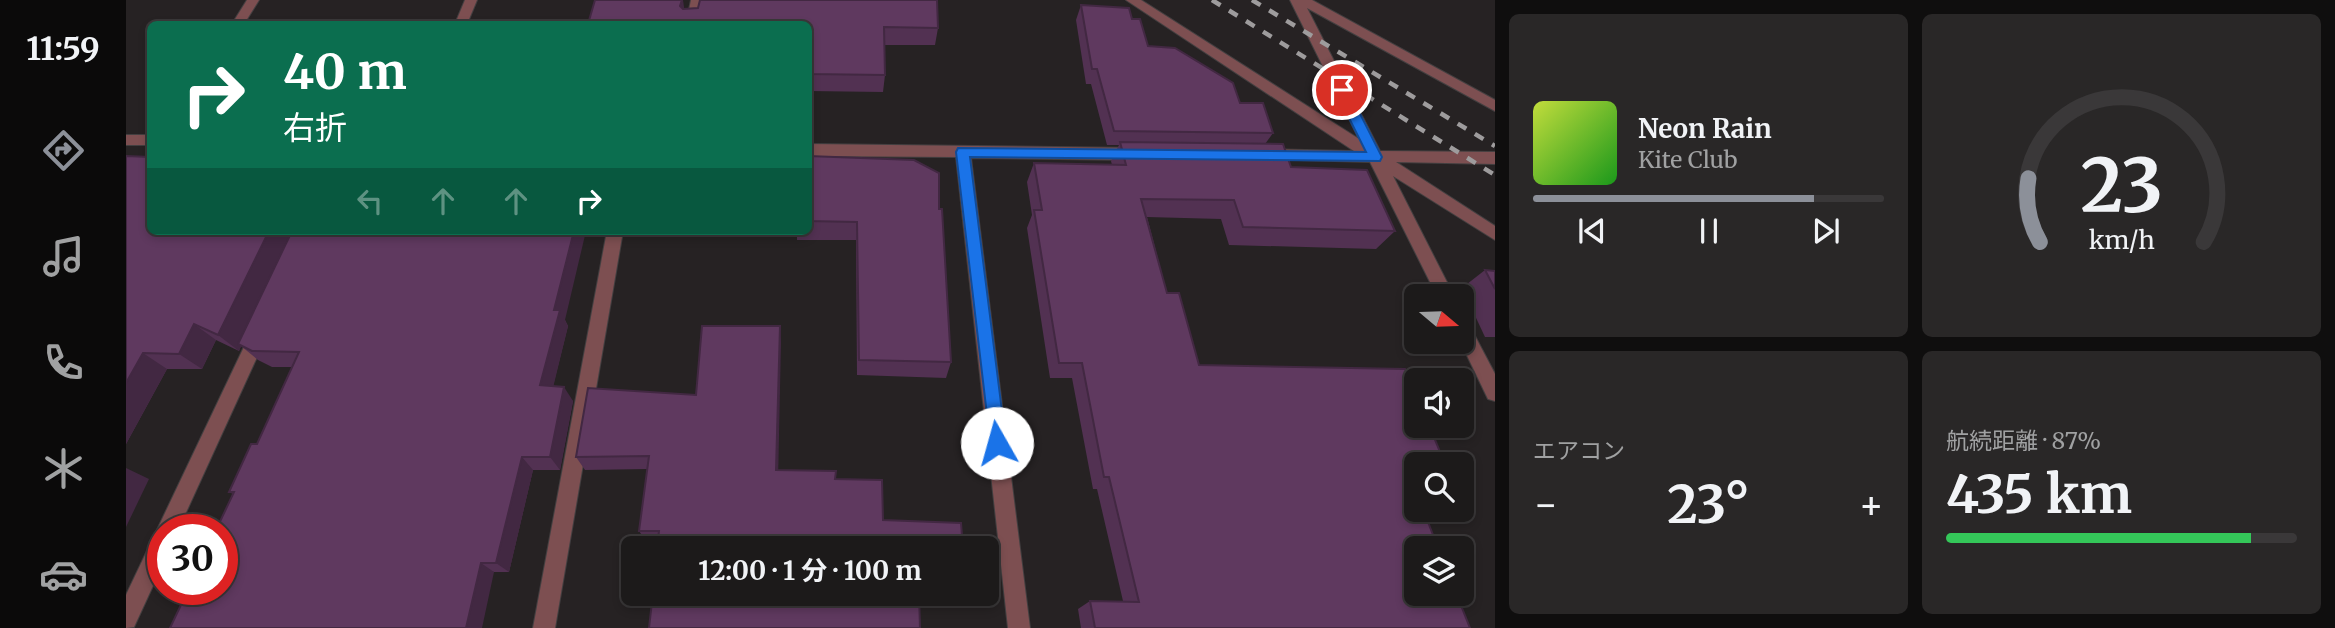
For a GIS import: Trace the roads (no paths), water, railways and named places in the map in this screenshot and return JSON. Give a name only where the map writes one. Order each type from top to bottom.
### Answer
[{"type":"street","points":[[240,21],[254,0]]},
{"type":"street","points":[[462,21],[471,0]]},
{"type":"street","points":[[694,21],[697,0]]},
{"type":"street","points":[[1132,0],[1495,234]]},
{"type":"street","points":[[1296,0],[1440,284]]},
{"type":"street","points":[[1302,0],[1495,106]]},
{"type":"street","points":[[126,141],[147,140]]},
{"type":"street","points":[[812,150],[1155,154]]},
{"type":"street","points":[[963,152],[1019,628]]},
{"type":"street","points":[[1252,155],[1495,158]]},
{"type":"street","points":[[544,628],[614,235]]},
{"type":"street","points":[[174,514],[266,318]]},
{"type":"street","points":[[1474,352],[1495,393]]},
{"type":"street","points":[[126,619],[147,574]]},
{"type":"railway","points":[[1212,0],[1495,175]]},
{"type":"railway","points":[[1252,0],[1495,146]]}]
